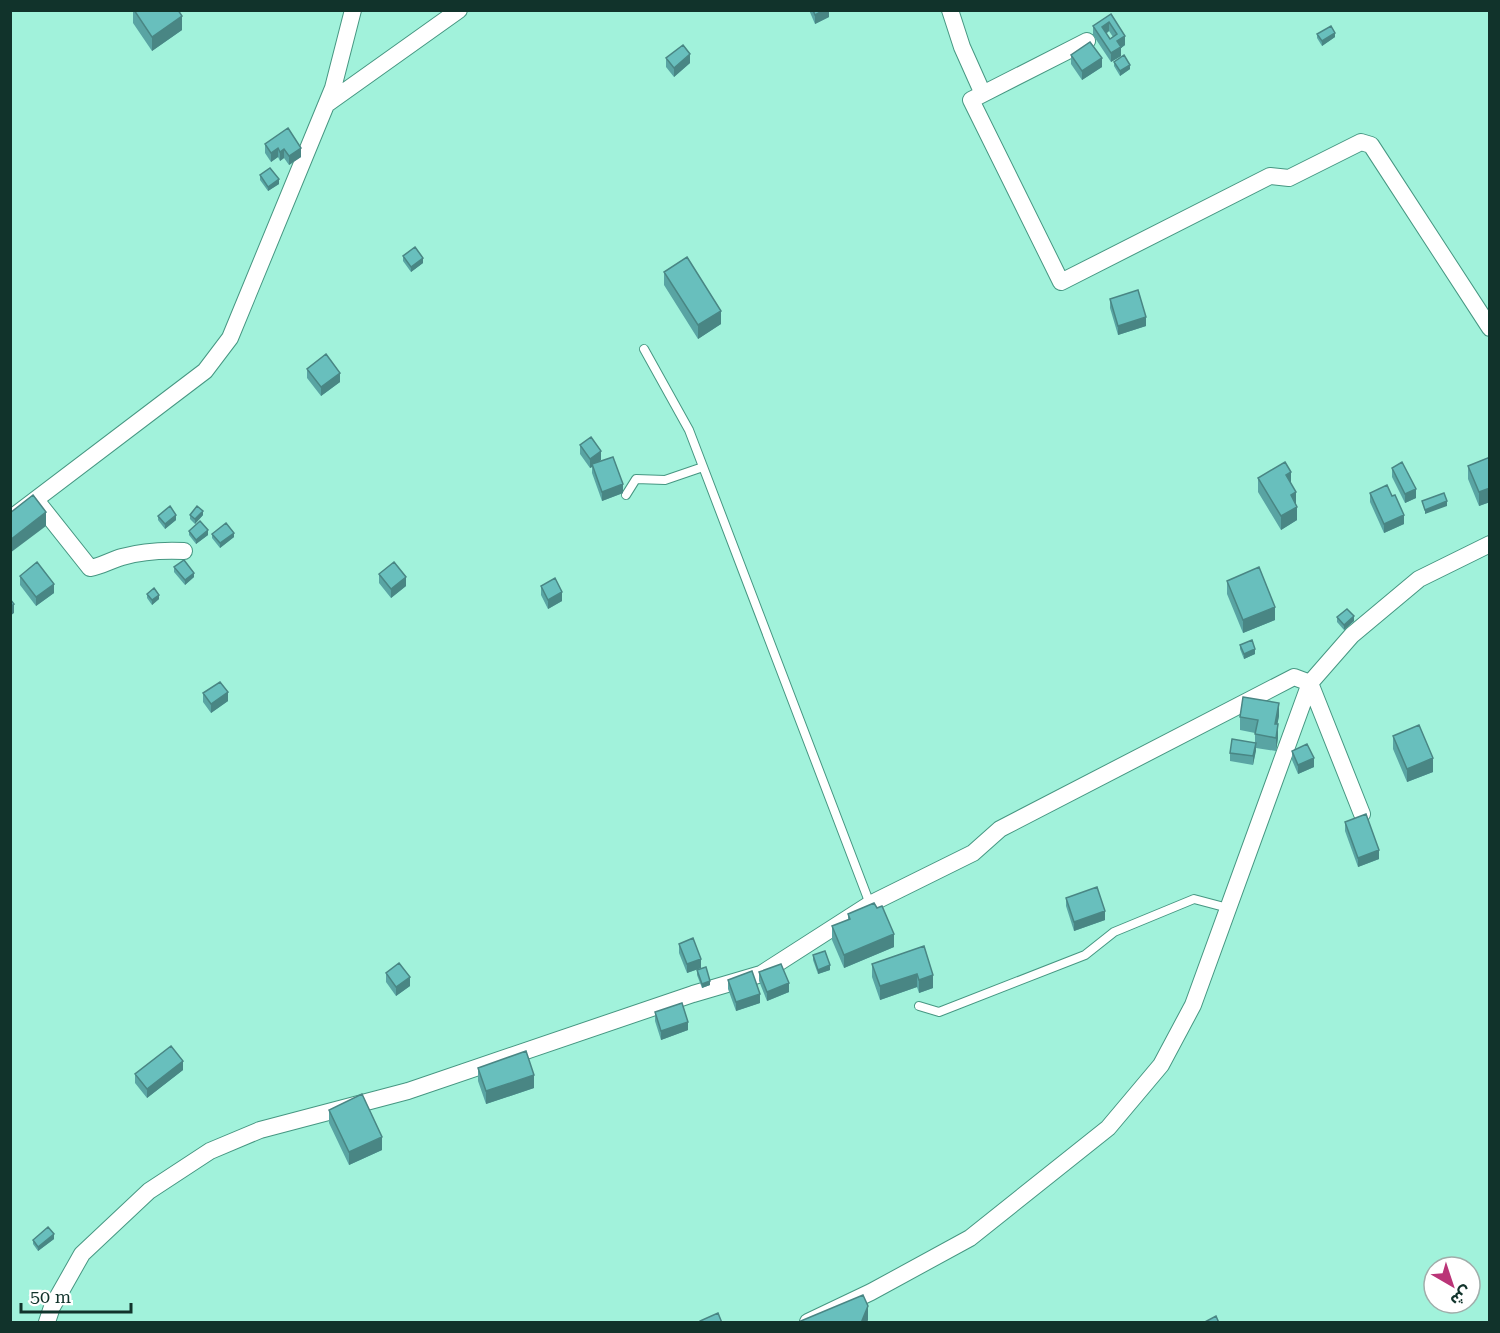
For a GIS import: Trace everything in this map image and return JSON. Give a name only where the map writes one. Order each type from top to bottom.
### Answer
[{"type":"street","points":[[10,519],[205,371],[230,338],[333,88],[353,10]]},
{"type":"street","points":[[326,105],[459,10]]},
{"type":"street","points":[[950,10],[962,47],[983,94]]},
{"type":"street","points":[[1087,41],[971,100],[1061,282],[1270,176],[1289,178],[1360,142],[1371,145],[1490,328]]},
{"type":"street","points":[[36,500],[90,568],[119,557],[153,550],[184,551]]},
{"type":"street","points":[[808,1323],[871,1292],[970,1238],[1108,1128],[1161,1065],[1193,1005],[1310,682],[1352,635],[1419,579],[1490,544]]},
{"type":"street","points":[[47,1323],[52,1307],[82,1254],[149,1191],[210,1151],[260,1130],[408,1091],[693,994],[761,974],[870,904],[973,853],[1000,829],[1294,677],[1310,682]]},
{"type":"street","points":[[1310,682],[1362,814]]},
{"type":"lane","points":[[644,349],[689,430],[870,904]]},
{"type":"lane","points":[[627,495],[636,479],[665,480],[703,467]]},
{"type":"lane","points":[[918,1006],[939,1012],[1085,955],[1114,932],[1194,899],[1228,908]]},
{"type":"building","points":[[134,10],[178,10],[182,16],[152,37]]},
{"type":"building","points":[[813,10],[824,10],[815,15]]},
{"type":"building","points":[[1111,14],[1125,36],[1117,41],[1121,47],[1111,53],[1093,26]],"holes":[[[1109,22],[1117,34],[1110,39],[1102,27]]]},
{"type":"building","points":[[1331,26],[1335,33],[1322,41],[1317,34]]},
{"type":"building","points":[[1090,42],[1102,58],[1082,71],[1071,55]]},
{"type":"building","points":[[683,45],[690,54],[674,68],[666,58]]},
{"type":"building","points":[[1124,55],[1130,65],[1120,71],[1114,62]]},
{"type":"building","points":[[288,128],[301,148],[289,156],[284,149],[280,152],[278,148],[271,153],[265,144]]},
{"type":"building","points":[[270,168],[279,179],[268,187],[260,175]]},
{"type":"building","points":[[415,247],[423,258],[411,267],[403,256]]},
{"type":"building","points":[[687,257],[721,311],[698,325],[664,272]]},
{"type":"building","points":[[1138,290],[1146,317],[1118,326],[1110,299]]},
{"type":"building","points":[[326,354],[340,373],[321,387],[307,369]]},
{"type":"building","points":[[591,437],[601,451],[590,459],[580,445]]},
{"type":"building","points":[[613,457],[623,484],[602,492],[592,464]]},
{"type":"building","points":[[1490,457],[1490,488],[1479,492],[1468,466]]},
{"type":"building","points":[[1285,462],[1291,472],[1286,475],[1296,492],[1291,495],[1297,507],[1281,516],[1258,478]]},
{"type":"building","points":[[1402,462],[1416,489],[1405,494],[1392,468]]},
{"type":"building","points":[[1387,485],[1392,496],[1395,495],[1404,515],[1384,524],[1370,493]]},
{"type":"building","points":[[1444,493],[1447,501],[1425,510],[1422,501]]},
{"type":"building","points":[[33,495],[46,512],[10,540],[10,513]]},
{"type":"building","points":[[170,506],[176,515],[165,524],[158,516]]},
{"type":"building","points":[[197,506],[203,511],[195,519],[190,515]]},
{"type":"building","points":[[200,521],[208,530],[196,540],[189,531]]},
{"type":"building","points":[[226,523],[234,533],[220,543],[212,534]]},
{"type":"building","points":[[184,560],[194,573],[185,580],[174,567]]},
{"type":"building","points":[[37,562],[54,584],[36,597],[20,576]]},
{"type":"building","points":[[394,562],[406,577],[391,589],[379,574]]},
{"type":"building","points":[[1259,567],[1275,607],[1243,620],[1227,581]]},
{"type":"building","points":[[555,578],[562,592],[548,600],[541,586]]},
{"type":"building","points":[[154,588],[159,595],[152,600],[147,594]]},
{"type":"building","points":[[1347,609],[1354,616],[1344,625],[1337,617]]},
{"type":"building","points":[[1252,640],[1255,649],[1244,654],[1240,645]]},
{"type":"building","points":[[220,682],[228,692],[211,704],[203,693]]},
{"type":"building","points":[[1243,697],[1279,703],[1275,724],[1278,724],[1276,738],[1255,734],[1258,720],[1240,717]]},
{"type":"building","points":[[1419,725],[1433,758],[1407,769],[1393,736]]},
{"type":"building","points":[[1232,739],[1256,743],[1253,756],[1230,753]]},
{"type":"building","points":[[1307,744],[1314,758],[1298,765],[1292,751]]},
{"type":"building","points":[[1366,814],[1379,850],[1358,858],[1345,822]]},
{"type":"building","points":[[1097,887],[1105,911],[1074,922],[1066,898]]},
{"type":"building","points":[[874,903],[877,908],[882,906],[894,934],[844,955],[832,926],[850,919],[848,914]]},
{"type":"building","points":[[693,938],[701,959],[687,964],[679,944]]},
{"type":"building","points":[[924,946],[933,975],[919,980],[917,974],[880,986],[872,964]]},
{"type":"building","points":[[825,951],[830,965],[818,970],[813,955]]},
{"type":"building","points":[[399,963],[410,977],[396,987],[386,973]]},
{"type":"building","points":[[781,964],[789,983],[767,992],[759,972]]},
{"type":"building","points":[[706,967],[710,981],[702,984],[697,970]]},
{"type":"building","points":[[752,971],[760,994],[736,1002],[728,980]]},
{"type":"building","points":[[682,1003],[688,1022],[661,1031],[655,1012]]},
{"type":"building","points":[[171,1046],[183,1061],[147,1089],[135,1074]]},
{"type":"building","points":[[526,1051],[534,1075],[486,1091],[478,1068]]},
{"type":"building","points":[[362,1094],[382,1137],[349,1152],[329,1110]]},
{"type":"building","points":[[48,1227],[54,1234],[38,1247],[33,1240]]},
{"type":"building","points":[[863,1295],[868,1306],[861,1323],[796,1323]]},
{"type":"building","points":[[718,1313],[722,1323],[700,1323],[700,1321]]},
{"type":"building","points":[[1216,1316],[1219,1323],[1203,1323]]}]
